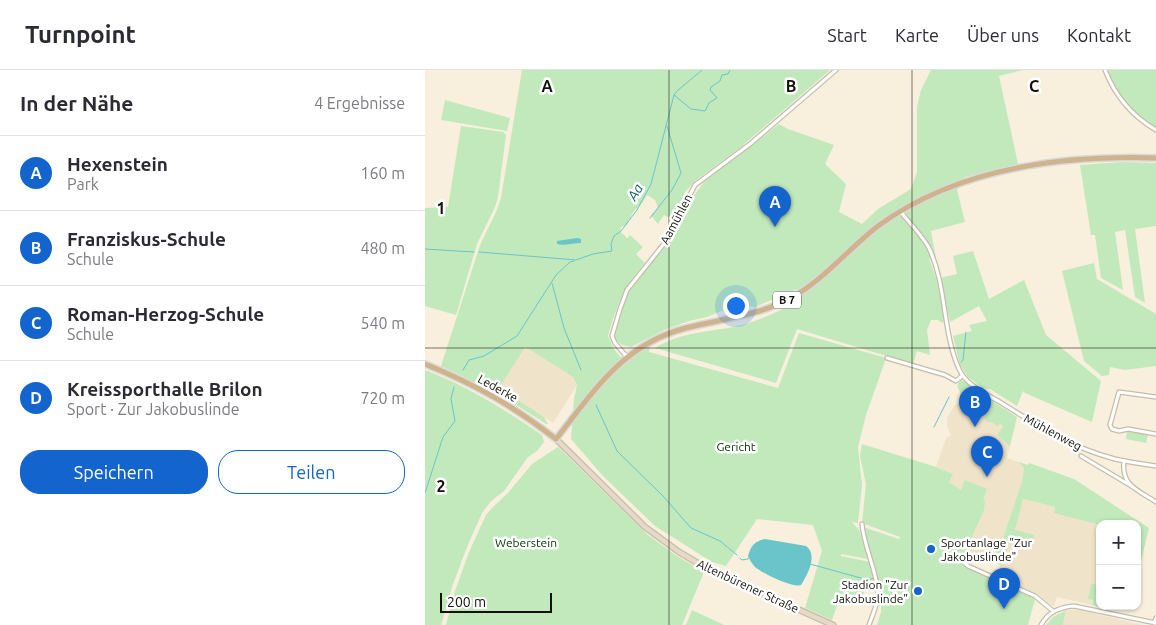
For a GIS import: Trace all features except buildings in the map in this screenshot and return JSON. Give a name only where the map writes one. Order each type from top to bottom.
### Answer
[{"type":"main road","name":"B 7","points":[[556,439],[606,375],[627,357],[664,335],[760,312],[792,298],[822,276],[869,234],[900,212],[927,197],[996,172],[1034,164],[1073,159],[1156,158]]},
{"type":"main road","name":"Lederke","points":[[425,364],[489,393],[515,408],[556,439]]},
{"type":"street","name":"Aamühlen","points":[[627,357],[615,343],[612,336],[625,294],[633,281],[667,240],[692,189],[706,176],[754,141],[837,70]]},
{"type":"street","points":[[1105,70],[1116,92],[1130,111],[1142,122],[1156,130]]},
{"type":"street","points":[[887,358],[945,375],[957,381],[962,376],[953,349],[933,258],[925,241],[900,212]]},
{"type":"street","name":"Mühlenweg","points":[[962,376],[970,384],[1055,436],[1087,450],[1124,461],[1156,466]]},
{"type":"street","points":[[1156,397],[1119,392],[1110,424],[1112,429],[1119,431],[1128,429],[1156,434]]},
{"type":"street","name":"Altenbürener Straße","points":[[556,439],[645,526],[679,552],[708,569],[833,625]]},
{"type":"street","name":"Mühlenweg","points":[[1081,456],[1156,502]]},
{"type":"street","points":[[1124,461],[1124,476],[1133,487]]},
{"type":"street","points":[[862,524],[864,538],[873,567],[877,593],[869,625]]},
{"type":"street","points":[[961,561],[968,566],[1035,596],[1053,612]]},
{"type":"street","points":[[1041,625],[1053,612],[1066,606],[1077,606],[1155,624],[1156,618]]},
{"type":"shaded area","points":[[524,347],[573,377],[577,385],[553,423],[499,388]]},
{"type":"shaded area","points":[[975,397],[992,410],[984,420],[999,424],[1003,428],[997,435],[1010,446],[1007,458],[1019,462],[1024,469],[1022,481],[1001,544],[998,543],[996,546],[996,563],[967,551],[969,547],[967,546],[961,490],[949,482],[952,474],[936,467],[946,438],[951,435],[947,427],[947,418],[954,406],[963,399]]},
{"type":"shaded area","points":[[1023,499],[1055,507],[1054,513],[1096,524],[1096,585],[1091,585],[1092,605],[1057,597],[1054,606],[1048,604],[1038,594],[997,576],[1015,530]]},
{"type":"shaded area","points":[[1066,610],[1079,610],[1143,625],[1063,625]]},
{"type":"green space","name":"Gericht","points":[[522,70],[830,70],[741,147],[696,180],[685,192],[673,220],[664,215],[658,224],[651,215],[658,208],[655,200],[647,195],[633,212],[627,225],[621,227],[620,231],[627,238],[630,235],[643,247],[636,254],[645,263],[622,297],[608,336],[614,349],[623,360],[650,345],[649,352],[778,388],[799,333],[886,358],[866,415],[858,447],[862,485],[858,523],[852,522],[859,530],[868,559],[841,554],[841,556],[870,562],[874,581],[867,587],[861,600],[841,594],[832,620],[805,608],[822,551],[813,525],[757,519],[726,566],[712,562],[655,526],[603,476],[571,439],[577,385],[573,377],[525,347],[499,388],[544,417],[548,424],[546,424],[495,393],[441,366],[480,245],[501,198]]},
{"type":"green space","points":[[931,70],[1023,70],[999,76],[1018,164],[965,177],[957,190],[965,222],[931,231],[936,259],[929,258],[936,278],[945,320],[942,323],[938,320],[931,320],[927,330],[930,355],[917,351],[913,364],[797,329],[776,383],[655,348],[683,336],[742,325],[769,316],[802,299],[797,289],[755,307],[741,306],[689,321],[664,330],[631,347],[622,345],[615,339],[614,335],[619,314],[627,293],[669,243],[693,197],[704,182],[779,124],[834,145],[825,164],[846,184],[839,212],[862,224],[878,209],[911,189],[917,172],[917,107],[921,90]]},
{"type":"green space","points":[[1106,70],[1156,70],[1156,129],[1134,114],[1117,93]]},
{"type":"green space","points":[[445,100],[510,118],[507,131],[441,120]]},
{"type":"green space","points":[[461,126],[503,132],[506,135],[498,197],[477,244],[456,315],[425,306],[425,208],[448,207]]},
{"type":"green space","points":[[1123,162],[1156,163],[1156,226],[1135,229],[1145,303],[1135,297],[1125,230],[1115,232],[1123,290],[1101,278],[1095,235],[1091,235],[1080,165]]},
{"type":"green space","points":[[973,251],[989,299],[1024,280],[1046,335],[1101,381],[1092,422],[1023,391],[1017,406],[990,389],[983,388],[968,377],[960,365],[953,336],[972,331],[969,325],[987,321],[979,306],[950,322],[940,278],[957,274],[953,256]]},
{"type":"green space","points":[[1094,263],[1097,279],[1156,314],[1156,366],[1125,370],[1110,367],[1109,375],[1102,376],[1084,361],[1062,271]]},
{"type":"green space","points":[[425,370],[456,383],[499,407],[542,435],[544,442],[537,451],[528,457],[504,491],[491,501],[482,513],[453,584],[441,625],[425,625]]},
{"type":"green space","points":[[960,380],[1017,417],[1010,446],[997,435],[1003,427],[1000,424],[997,426],[992,422],[987,422],[984,419],[992,409],[975,397],[961,401],[957,386]]},
{"type":"green space","points":[[1127,430],[1148,434],[1146,443],[1126,439]]},
{"type":"green space","name":"Sportanlage \"Zur Jakobuslinde\"","points":[[862,444],[953,474],[949,482],[961,490],[965,480],[987,489],[983,499],[985,500],[984,510],[960,563],[1035,599],[1028,625],[877,625],[881,605],[875,610],[879,596],[875,565],[868,551],[863,527],[899,539],[900,537],[862,523],[866,484],[860,456]]},
{"type":"green space","name":"Weberstein","points":[[558,447],[648,535],[677,556],[704,572],[682,625],[446,625],[455,591],[469,552],[486,515],[508,493],[532,464]]},
{"type":"green space","points":[[1019,462],[1028,465],[1029,463],[1074,479],[1137,520],[1096,520],[1096,524],[1054,513],[1055,507],[1023,499],[1015,530],[1034,535],[1031,549],[1009,543],[1002,566],[996,563],[996,546],[997,543],[1001,544],[1022,481],[1024,469]]},
{"type":"green space","points":[[1141,523],[1149,528],[1141,561]]},
{"type":"green space","points":[[1091,584],[1096,585],[1096,606],[1092,605],[1093,600],[1088,599]]},
{"type":"green space","points":[[692,610],[724,625],[686,625]]},
{"type":"green space","points":[[1066,610],[1063,625],[1046,625],[1053,617]]},
{"type":"water","points":[[581,239],[581,243],[557,244],[557,241]]},
{"type":"water","points":[[765,539],[806,546],[810,550],[811,565],[801,585],[791,584],[778,579],[753,565],[748,556],[750,549],[753,544]]},
{"type":"waterway","points":[[674,95],[702,70]]},
{"type":"waterway","name":"Aa","points":[[479,252],[576,260],[593,254],[612,251],[611,244],[614,236],[621,231],[637,210],[651,184],[674,95],[691,109],[705,111],[709,103],[717,98],[710,90],[711,87],[720,81],[722,75],[728,74],[730,70]]},
{"type":"waterway","points":[[650,218],[672,190],[681,173],[667,126]]},
{"type":"waterway","name":"Aa","points":[[425,249],[474,252]]},
{"type":"waterway","points":[[463,370],[469,360],[484,356],[517,336],[556,275],[570,262],[574,261]]},
{"type":"waterway","points":[[552,283],[564,328],[581,370]]},
{"type":"waterway","points":[[961,362],[963,360],[966,332]]},
{"type":"waterway","points":[[425,493],[443,437],[455,421],[451,399],[454,387]]},
{"type":"waterway","points":[[934,427],[949,397]]},
{"type":"waterway","points":[[596,405],[617,451],[663,496],[691,528],[720,541],[737,555]]},
{"type":"waterway","points":[[740,558],[742,560],[748,559],[750,556]]},
{"type":"waterway","points":[[810,564],[868,580],[874,578]]},
{"type":"place","name":"Hexenstein","points":[[775,227]]},
{"type":"place","name":"Franziskus-Schule","points":[[975,427]]},
{"type":"place","name":"Roman-Herzog-Schule","points":[[987,477]]},
{"type":"place","name":"Sportanlage \"Zur Jakobuslinde\"","points":[[931,549]]},
{"type":"place","name":"Stadion \"Zur Jakobuslinde\"","points":[[918,591]]},
{"type":"place","name":"Kreissporthalle Brilon","points":[[1004,609]]}]
